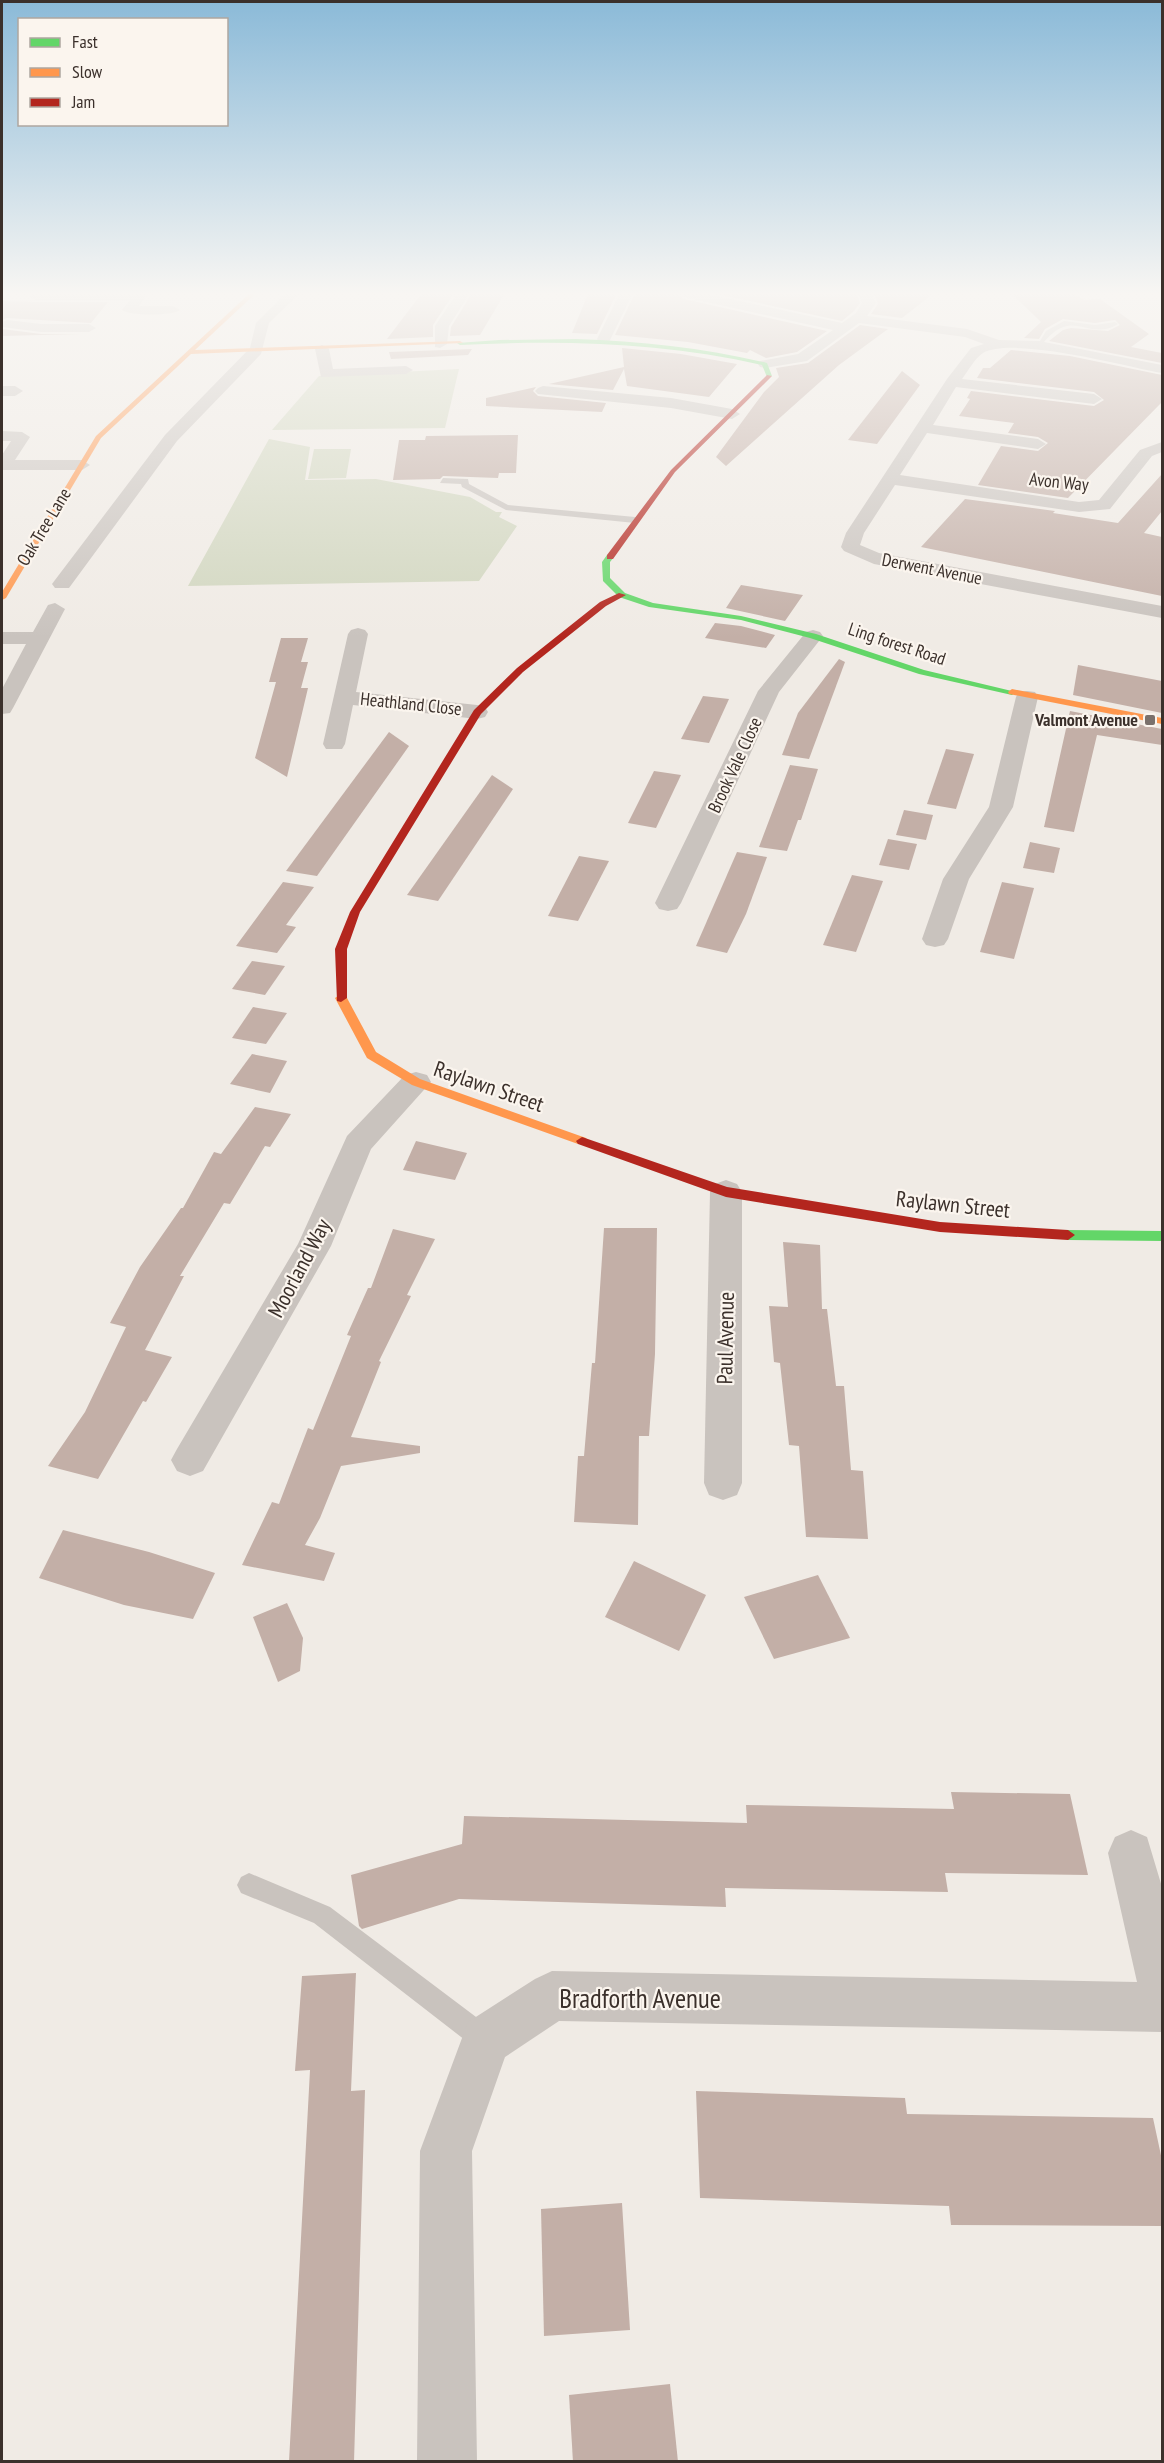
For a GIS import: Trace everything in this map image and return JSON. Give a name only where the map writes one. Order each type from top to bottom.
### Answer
[{"type":"street","name":"Oak Tree Lane","points":[[2,598],[98,436],[128,408]]},
{"type":"street","points":[[62,584],[158,454],[202,408]]},
{"type":"street","points":[[696,408],[732,414]]},
{"type":"street","points":[[622,595],[606,579],[606,562],[673,471],[738,408]]},
{"type":"street","name":"Derwent Avenue","points":[[936,408],[855,533],[850,547],[874,558],[1162,612]]},
{"type":"street","points":[[923,428],[1038,444]]},
{"type":"street","points":[[2,436],[22,437],[4,462]]},
{"type":"street","name":"Avon Way","points":[[891,479],[1079,507],[1104,505],[1146,453],[1162,447]]},
{"type":"street","points":[[4,462],[82,465]]},
{"type":"street","name":"Ling forest Road","points":[[622,595],[652,605],[741,618],[813,636],[922,672],[1027,697],[1162,721]]},
{"type":"street","name":"Raylawn Street","points":[[622,595],[603,604],[520,670],[477,712],[355,912],[340,949],[341,1000],[371,1055],[416,1082],[726,1192],[940,1227],[1075,1235],[1162,1236]]},
{"type":"street","points":[[2,708],[55,609]]},
{"type":"street","name":"Heathland Close","points":[[334,744],[358,634]]},
{"type":"street","name":"Brook Vale Close","points":[[668,903],[769,691],[813,636]]},
{"type":"street","points":[[2,638],[39,638]]},
{"type":"street","name":"Heathland Close","points":[[344,697],[477,712]]},
{"type":"street","points":[[935,939],[956,879],[1001,807],[1027,697]]},
{"type":"street","name":"Moorland Way","points":[[190,1460],[314,1246],[358,1144],[416,1082]]},
{"type":"street","name":"Paul Avenue","points":[[723,1483],[726,1192]]},
{"type":"street","points":[[1131,1853],[1162,1983]]},
{"type":"street","name":"Bradforth Avenue","points":[[486,2040],[552,1996],[1162,2007]]},
{"type":"street","points":[[447,2462],[446,2151],[486,2040]]},
{"type":"lane","points":[[443,481],[465,481],[465,485],[506,507],[635,520]]},
{"type":"lane","points":[[249,1885],[322,1915],[486,2040]]},
{"type":"green space","points":[[291,408],[450,408],[445,428],[272,430]]},
{"type":"green space","points":[[269,439],[310,447],[305,480],[376,479],[470,497],[496,512],[502,512],[499,517],[517,526],[479,581],[188,586]]},
{"type":"green space","points":[[314,449],[351,449],[346,478],[308,479]]},
{"type":"building","points":[[524,408],[604,408],[602,412]]},
{"type":"building","points":[[752,408],[791,408],[726,466],[716,457]]},
{"type":"building","points":[[873,408],[903,408],[877,444],[848,440]]},
{"type":"building","points":[[964,408],[1156,408],[1068,498],[978,485],[1001,446],[1038,451],[1048,443],[1038,437],[1008,433],[1014,423],[959,416]]},
{"type":"building","points":[[518,435],[516,473],[499,473],[498,478],[443,476],[440,479],[393,480],[399,440],[425,440],[426,436]]},
{"type":"building","points":[[1162,474],[1162,511],[1144,533],[1162,537],[1162,596],[921,547],[965,499],[1055,511],[1053,513],[1118,523]]},
{"type":"building","points":[[741,585],[803,595],[785,621],[726,608]]},
{"type":"building","points":[[715,623],[741,626],[775,635],[766,648],[705,638]]},
{"type":"building","points":[[281,638],[308,638],[301,662],[308,662],[301,688],[308,688],[287,777],[255,758],[276,682],[269,682]]},
{"type":"building","points":[[839,659],[845,662],[809,759],[782,755],[798,713]]},
{"type":"building","points":[[1078,665],[1162,681],[1162,713],[1073,695]]},
{"type":"building","points":[[703,696],[729,699],[709,743],[681,739]]},
{"type":"building","points":[[1070,711],[1162,729],[1162,745],[1097,735],[1074,832],[1044,827]]},
{"type":"building","points":[[389,732],[409,746],[317,876],[286,871]]},
{"type":"building","points":[[946,749],[974,754],[956,809],[927,804]]},
{"type":"building","points":[[790,765],[818,769],[801,820],[798,820],[787,851],[759,847]]},
{"type":"building","points":[[654,771],[681,775],[656,828],[628,823]]},
{"type":"building","points":[[492,775],[513,789],[438,901],[407,895]]},
{"type":"building","points":[[904,810],[933,815],[926,840],[896,835]]},
{"type":"building","points":[[888,839],[917,844],[909,870],[879,865]]},
{"type":"building","points":[[1030,842],[1060,848],[1054,873],[1023,868]]},
{"type":"building","points":[[737,852],[767,857],[746,914],[727,953],[696,946]]},
{"type":"building","points":[[579,856],[609,861],[578,921],[548,916]]},
{"type":"building","points":[[852,875],[883,881],[856,952],[823,945]]},
{"type":"building","points":[[283,882],[314,887],[286,925],[296,927],[277,953],[236,946]]},
{"type":"building","points":[[1002,882],[1034,888],[1014,959],[980,952]]},
{"type":"building","points":[[252,961],[285,966],[265,995],[232,989]]},
{"type":"building","points":[[253,1007],[287,1013],[266,1044],[232,1038]]},
{"type":"building","points":[[252,1054],[287,1061],[270,1093],[230,1084]]},
{"type":"building","points":[[255,1107],[291,1114],[270,1147],[265,1146],[230,1204],[224,1203],[180,1276],[184,1276],[145,1350],[172,1357],[146,1402],[143,1401],[98,1479],[48,1466],[85,1412],[126,1327],[110,1323],[140,1267],[183,1208],[214,1152],[221,1154]]},
{"type":"building","points":[[416,1141],[467,1153],[455,1180],[403,1170]]},
{"type":"building","points":[[604,1228],[657,1228],[655,1354],[649,1436],[639,1436],[638,1525],[574,1522],[578,1456],[584,1456],[592,1363],[595,1363]]},
{"type":"building","points":[[393,1229],[435,1239],[407,1295],[411,1296],[379,1361],[381,1362],[351,1437],[420,1446],[420,1453],[341,1466],[320,1518],[305,1545],[335,1553],[324,1581],[242,1565],[272,1502],[279,1504],[308,1428],[313,1430],[351,1336],[347,1335],[368,1288],[371,1288]]},
{"type":"building","points":[[783,1242],[820,1245],[822,1309],[827,1309],[836,1386],[844,1386],[851,1470],[863,1471],[868,1539],[806,1537],[799,1446],[789,1445],[780,1363],[774,1362],[769,1306],[788,1307]]},
{"type":"building","points":[[63,1530],[149,1552],[215,1573],[193,1619],[124,1605],[39,1578]]},
{"type":"building","points":[[634,1561],[706,1595],[679,1651],[605,1617]]},
{"type":"building","points":[[818,1575],[850,1638],[774,1659],[744,1597]]},
{"type":"building","points":[[287,1603],[303,1638],[300,1671],[278,1682],[253,1617]]},
{"type":"building","points":[[951,1792],[1070,1794],[1088,1875],[945,1873],[948,1892],[725,1888],[726,1907],[459,1899],[362,1929],[359,1926],[351,1875],[462,1844],[464,1816],[747,1823],[746,1805],[954,1809]]},
{"type":"building","points":[[356,1973],[351,2091],[365,2090],[354,2462],[289,2462],[310,2070],[295,2071],[302,1976]]},
{"type":"building","points":[[696,2091],[905,2098],[907,2114],[1153,2118],[1162,2160],[1162,2226],[951,2225],[949,2206],[700,2198]]},
{"type":"building","points":[[622,2203],[630,2330],[544,2336],[541,2209]]},
{"type":"building","points":[[670,2384],[678,2462],[573,2462],[569,2395]]},
{"type":"traffic: fast","points":[[610,557],[606,562],[606,579],[622,595],[652,605],[741,618],[813,636],[922,672],[1012,692]]},
{"type":"traffic: fast","points":[[1068,1235],[1162,1236]]},
{"type":"traffic: slow","points":[[2,598],[98,437],[129,408]]},
{"type":"traffic: slow","points":[[1012,692],[1162,721]]},
{"type":"traffic: slow","points":[[341,998],[371,1055],[416,1082],[582,1141]]},
{"type":"traffic: jam","points":[[610,557],[673,471],[737,408]]},
{"type":"traffic: jam","points":[[341,998],[341,949],[355,912],[477,712],[520,670],[603,604],[622,595]]},
{"type":"traffic: jam","points":[[582,1141],[726,1192],[940,1227],[1068,1235]]},
{"type":"place","name":"Valmont Avenue","points":[[1150,720]]}]
